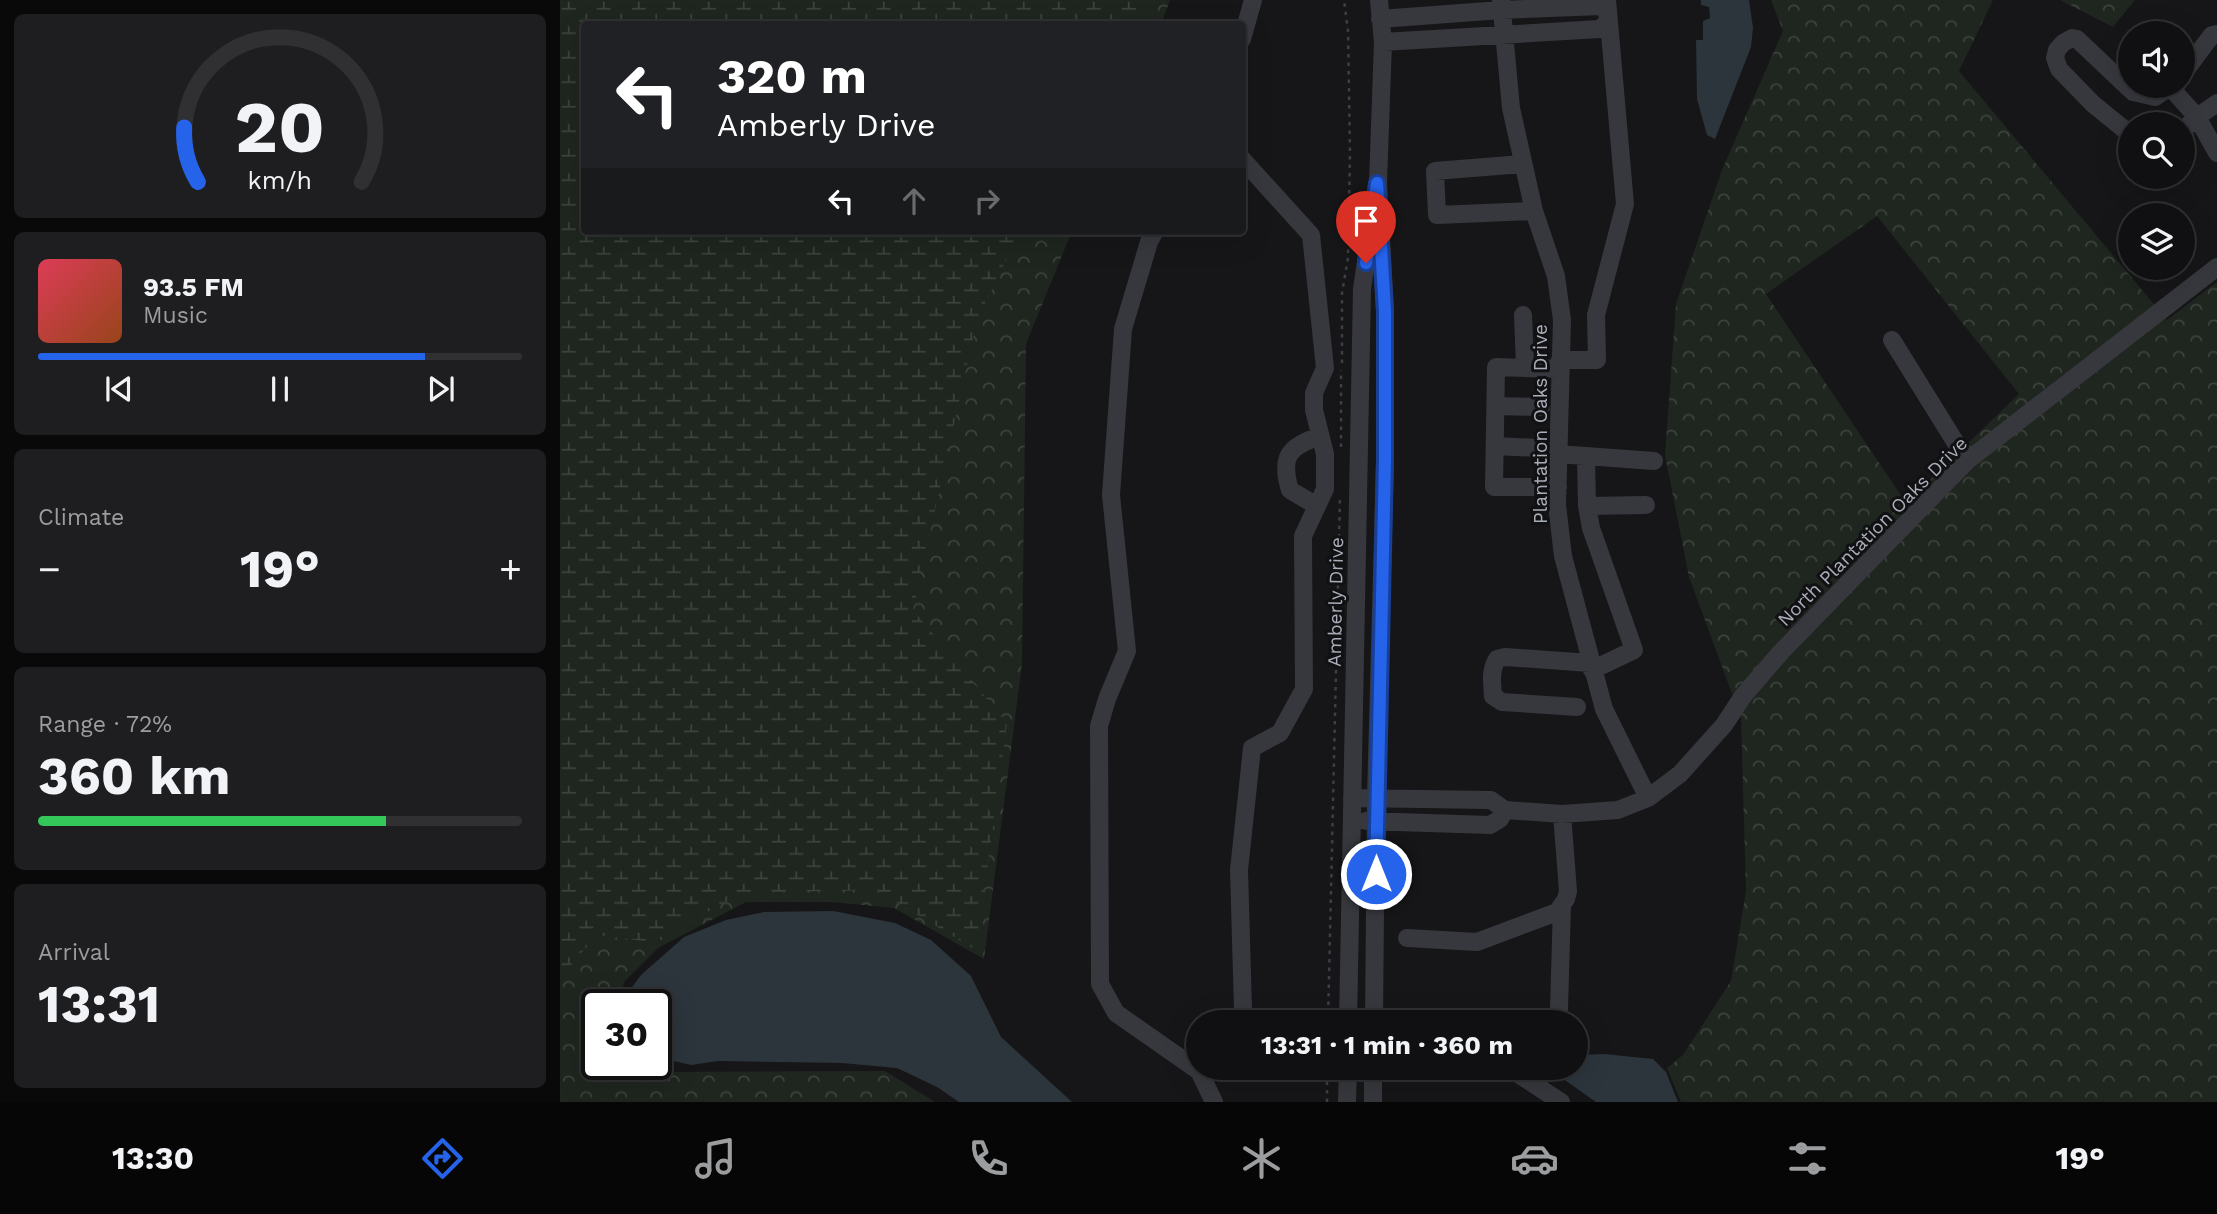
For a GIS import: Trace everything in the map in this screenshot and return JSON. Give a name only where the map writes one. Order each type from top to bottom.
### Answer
[{"type":"street","points":[[1246,26],[1254,0]]},
{"type":"street","name":"Amberly Drive","points":[[1348,1010],[1362,289],[1377,183],[1383,42],[1379,0]]},
{"type":"street","points":[[1380,19],[1501,5],[1607,8]]},
{"type":"street","name":"Plantation Oaks Drive","points":[[1501,5],[1511,108],[1534,211],[1556,276],[1562,320],[1557,505],[1563,556],[1604,709],[1648,798]]},
{"type":"street","points":[[1383,42],[1599,29],[1606,23],[1607,8]]},
{"type":"street","points":[[1558,487],[1494,486],[1496,367],[1525,368],[1597,360],[1596,315],[1625,204],[1607,8]]},
{"type":"street","points":[[2195,58],[2212,35],[2217,34]]},
{"type":"street","points":[[2118,78],[2077,39],[2072,38],[2057,50],[2055,58],[2059,69],[2093,104],[2118,124]]},
{"type":"street","points":[[2181,98],[2197,117],[2217,152]]},
{"type":"street","points":[[2197,117],[2217,103]]},
{"type":"street","points":[[1243,1010],[1239,870],[1252,748],[1280,733],[1304,689],[1303,536],[1325,489],[1325,454],[1314,410],[1314,393],[1325,368],[1311,235],[1246,163]]},
{"type":"street","points":[[1522,164],[1435,171],[1437,215],[1534,211]]},
{"type":"street","name":"Amberly Drive","points":[[1374,1010],[1376,797],[1385,460],[1385,311],[1377,183]]},
{"type":"street","points":[[1153,235],[1123,329],[1111,495],[1127,652],[1099,726],[1100,984],[1116,1013],[1186,1059]]},
{"type":"street","name":"North Plantation Oaks Drive","points":[[1648,798],[1680,774],[1724,725],[1743,696],[1781,652],[1966,461],[2217,267]]},
{"type":"street","points":[[1523,315],[1525,368]]},
{"type":"street","points":[[1892,340],[1966,461]]},
{"type":"street","points":[[1496,406],[1541,407]]},
{"type":"street","points":[[1317,506],[1290,490],[1285,472],[1291,450],[1320,436]]},
{"type":"street","points":[[1495,446],[1538,448]]},
{"type":"street","points":[[1558,454],[1654,461]]},
{"type":"street","points":[[1577,707],[1502,702],[1493,696],[1491,679],[1492,667],[1497,659],[1505,657],[1591,667],[1634,650],[1591,528],[1587,506],[1586,456]]},
{"type":"street","points":[[1587,506],[1646,505]]},
{"type":"street","points":[[1352,798],[1491,800],[1505,810],[1562,814],[1618,810],[1648,798]]},
{"type":"street","points":[[1352,821],[1490,825],[1500,820],[1505,810]]},
{"type":"street","points":[[1559,1009],[1562,906],[1568,891],[1562,814]]},
{"type":"street","points":[[1407,938],[1477,942],[1530,921],[1548,917],[1562,906]]},
{"type":"street","points":[[1205,1080],[1214,1102]]},
{"type":"street","points":[[1347,1102],[1348,1080]]},
{"type":"street","points":[[1373,1080],[1373,1102]]},
{"type":"street","points":[[1527,1080],[1561,1102]]},
{"type":"path","points":[[1340,457],[1342,293],[1348,258],[1349,153],[1348,31],[1344,0]]},
{"type":"path","points":[[1328,1010],[1340,484]]},
{"type":"path","points":[[1327,1080],[1327,1102]]},
{"type":"green space","points":[[560,0],[1170,0],[1162,21],[581,21],[581,235],[1070,235],[1026,344],[1022,664],[984,959],[894,908],[832,902],[746,902],[658,948],[625,981],[622,989],[581,989],[581,1080],[672,1080],[672,1072],[885,1071],[935,1102],[560,1102]]},
{"type":"green space","points":[[560,0],[1145,0],[1134,21],[581,21],[581,235],[1018,235],[977,320],[913,610],[1007,723],[976,950],[876,890],[743,893],[651,942],[597,935],[560,978]]},
{"type":"green space","points":[[1771,0],[1993,0],[1959,71],[2118,261],[2118,280],[2134,280],[2167,320],[2217,282],[2217,1102],[1681,1102],[1667,1068],[1683,1055],[1731,981],[1746,891],[1741,718],[1689,577],[1665,455],[1676,304],[1722,170],[1783,31]],"holes":[[[1877,216],[2019,394],[1906,503],[1766,294]]]},
{"type":"green space","points":[[2060,0],[2135,0],[2113,27]]},
{"type":"shaded area","points":[[1701,0],[1749,0],[1753,28],[1751,47],[1715,139],[1707,135],[1697,99],[1696,40],[1703,40],[1703,21],[1710,18],[1709,7],[1701,5]]},
{"type":"shaded area","points":[[833,911],[895,923],[931,940],[971,976],[1001,1037],[1072,1102],[959,1102],[937,1087],[897,1068],[842,1063],[718,1061],[691,1065],[672,1061],[672,989],[631,989],[641,975],[684,937],[726,920],[764,912]]},
{"type":"shaded area","points":[[1588,1055],[1653,1059],[1666,1072],[1678,1102],[1596,1102],[1565,1080],[1588,1080]]},
{"type":"route","points":[[1366,263],[1377,183],[1385,311],[1385,460],[1376,874]]}]
